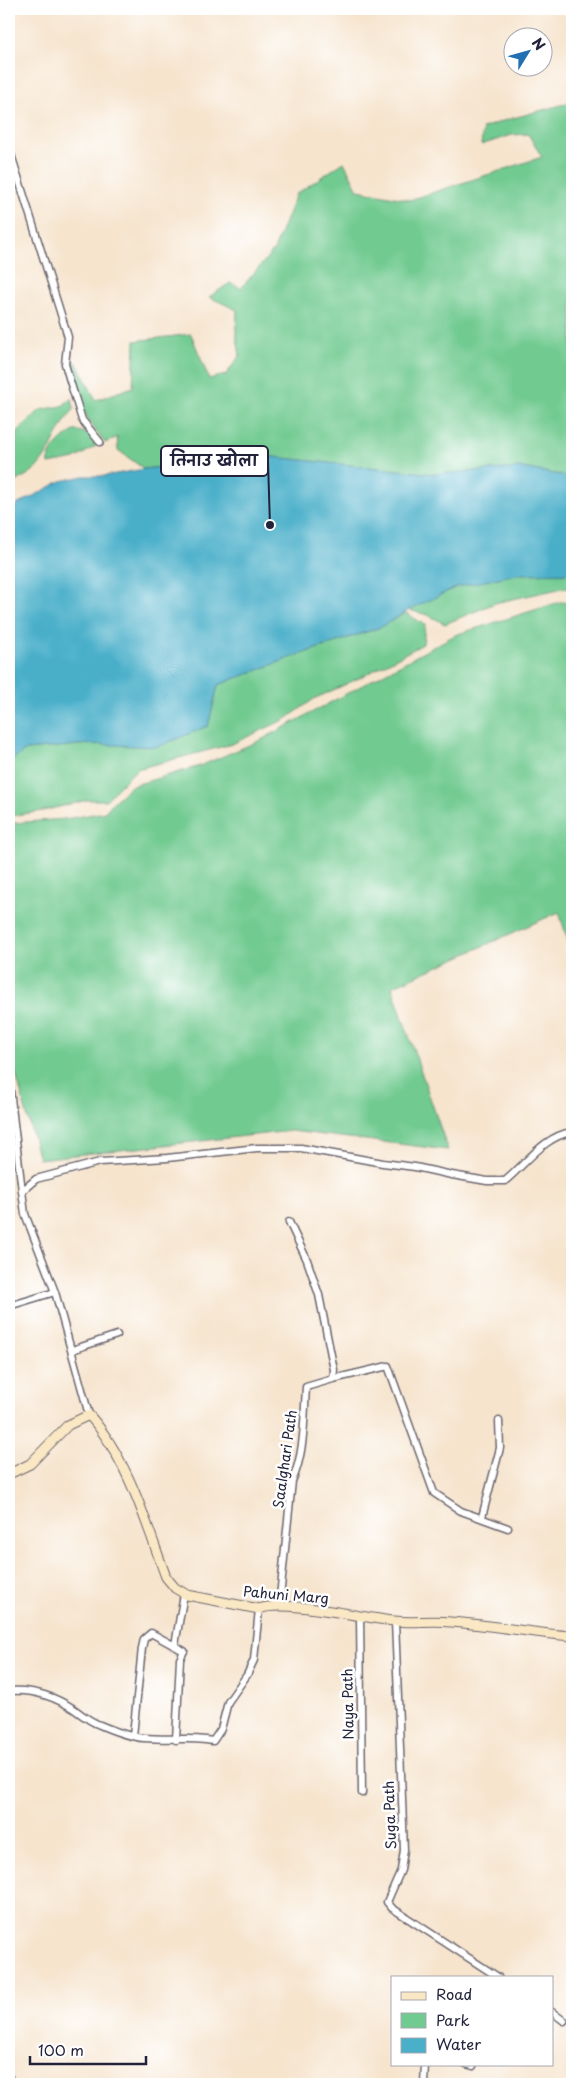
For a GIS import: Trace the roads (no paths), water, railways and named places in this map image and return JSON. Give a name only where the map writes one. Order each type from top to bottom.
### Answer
[{"type":"street","points":[[9,148],[68,337],[65,364],[82,420],[100,442]]},
{"type":"street","points":[[9,1081],[25,1214],[55,1292],[89,1415],[104,1432],[117,1457],[134,1494],[166,1577],[175,1588],[184,1594],[175,1645]]},
{"type":"street","points":[[22,1191],[36,1179],[100,1162],[167,1158],[257,1148],[301,1148],[487,1181],[505,1181],[544,1144],[553,1138],[572,1132]]},
{"type":"street","points":[[289,1222],[307,1260],[319,1295],[334,1370],[333,1379],[388,1366],[434,1493],[461,1511],[508,1528]]},
{"type":"street","points":[[9,1306],[55,1292]]},
{"type":"street","points":[[72,1350],[117,1335]]},
{"type":"street","name":"Saalghari Path","points":[[279,1607],[292,1481],[298,1469],[301,1453],[306,1388],[333,1379]]},
{"type":"street","points":[[9,1474],[30,1464],[68,1425],[89,1415]]},
{"type":"street","points":[[482,1518],[500,1448],[499,1421]]},
{"type":"street","name":"Pahuni Marg","points":[[184,1594],[258,1609],[266,1606],[279,1607],[395,1621],[451,1622],[572,1636]]},
{"type":"street","points":[[9,1692],[25,1690],[40,1694],[65,1703],[98,1725],[133,1736],[176,1740],[199,1738],[213,1742],[219,1735],[228,1702],[251,1668],[254,1660],[258,1609]]},
{"type":"street","name":"Naya Path","points":[[360,1616],[362,1792]]},
{"type":"street","name":"Suga Path","points":[[395,1621],[404,1850],[401,1870],[388,1902],[392,1908],[496,1976]]},
{"type":"street","points":[[133,1736],[144,1639],[151,1633],[184,1651],[180,1659],[176,1740]]},
{"type":"street","points":[[554,2014],[564,2021]]},
{"type":"street","points":[[424,2084],[425,2066]]},
{"type":"street","points":[[9,2077],[11,2084]]},
{"type":"water","points":[[264,456],[434,474],[522,468],[572,477],[572,573],[516,574],[457,587],[409,610],[381,627],[218,685],[208,726],[157,747],[89,744],[26,750],[9,762],[9,509],[61,481],[84,476],[104,476],[144,469]]},
{"type":"place","name":"तिनाउ खोला","points":[[270,525]]}]
